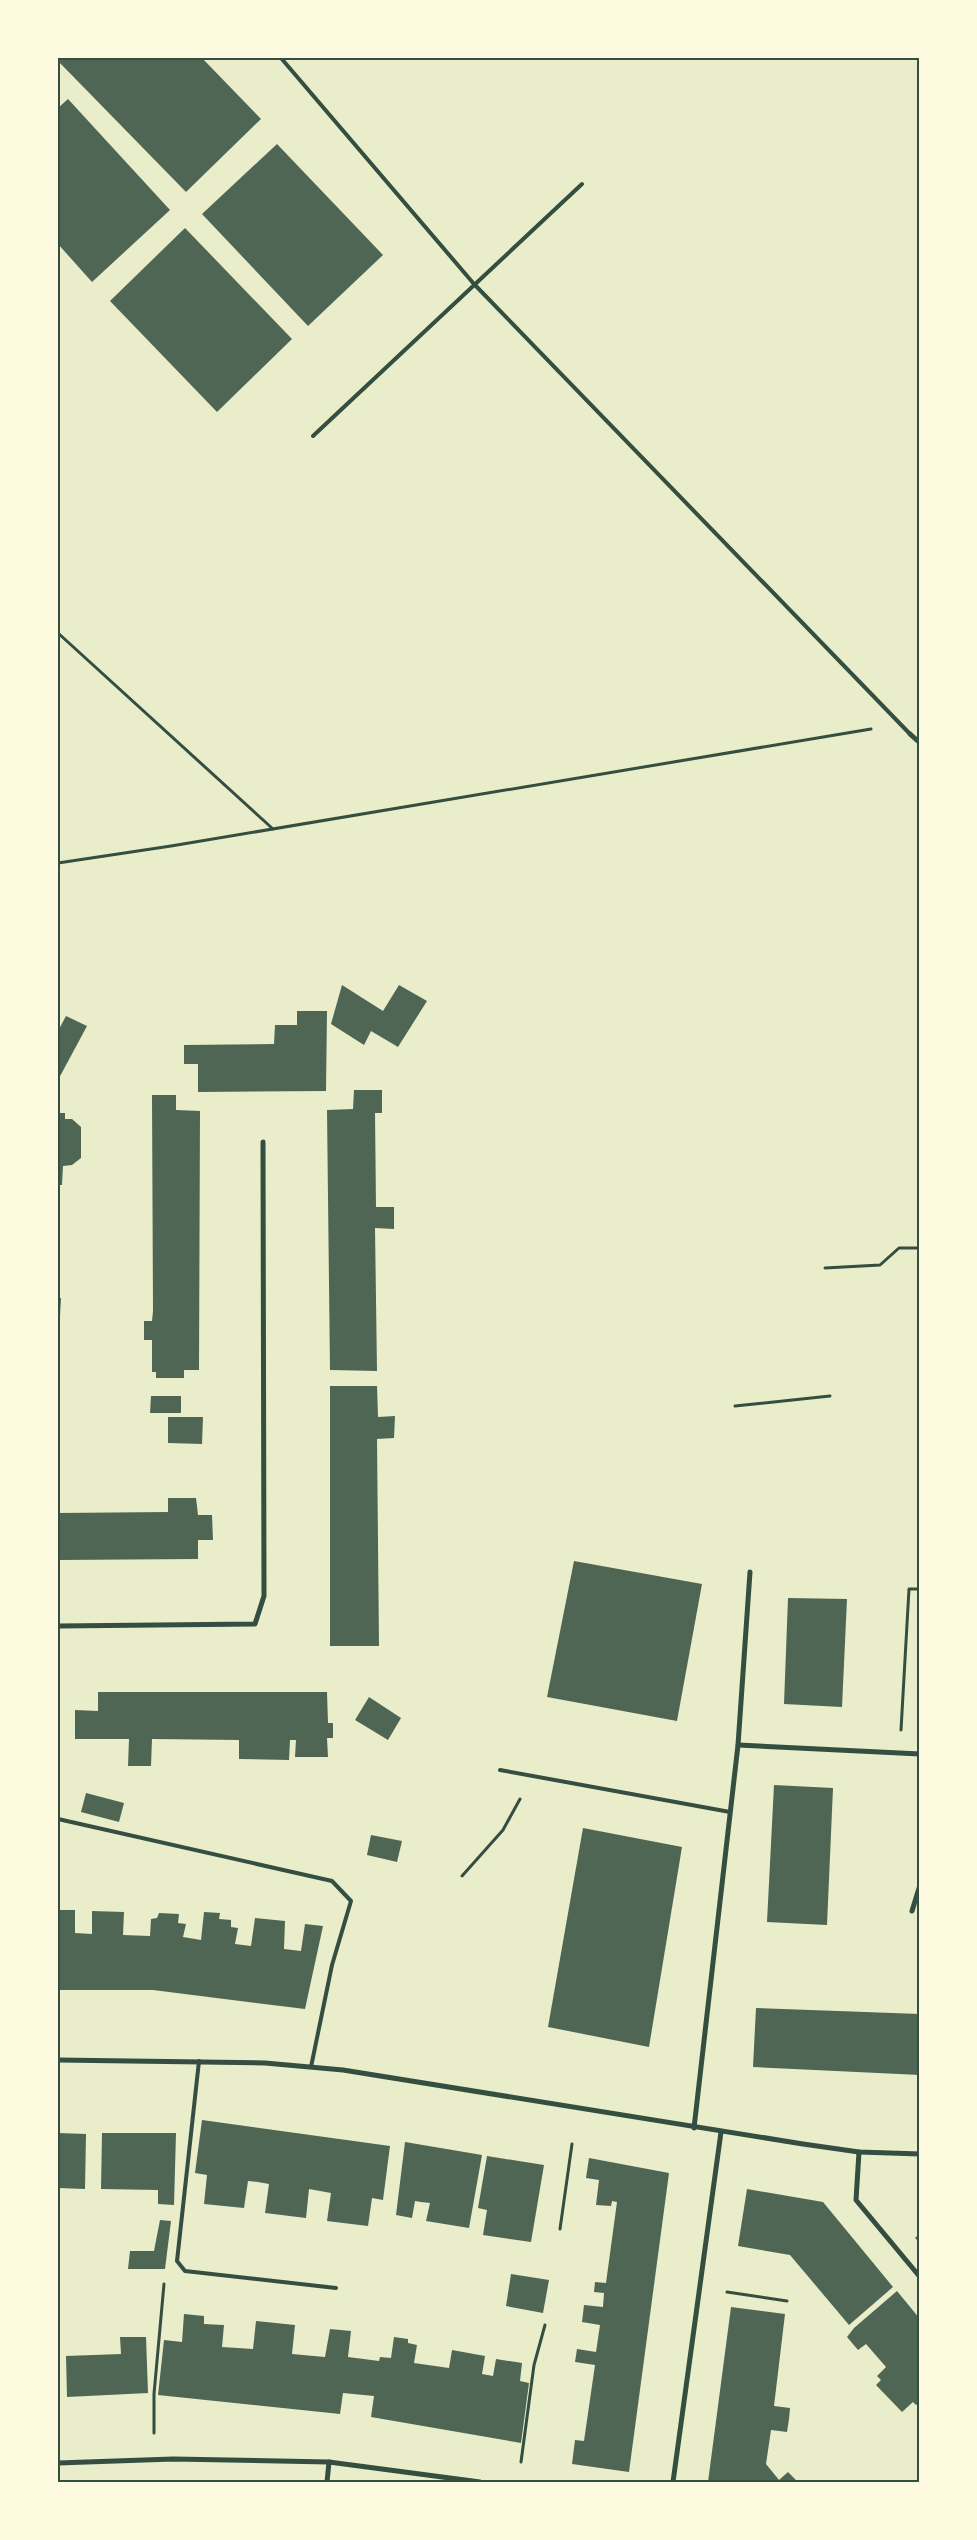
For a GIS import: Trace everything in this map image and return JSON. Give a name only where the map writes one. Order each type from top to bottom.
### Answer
[{"type":"street","points":[[910,734],[920,742]]},
{"type":"street","points":[[58,1626],[255,1624],[264,1596],[263,1142]]},
{"type":"street","points":[[694,2128],[738,1745],[750,1572]]},
{"type":"street","points":[[738,1745],[920,1754]]},
{"type":"street","points":[[912,1911],[920,1885]]},
{"type":"street","points":[[58,2060],[199,2061],[311,2067],[352,2072],[694,2128],[859,2152],[920,2154]]},
{"type":"street","points":[[673,2482],[721,2132]]},
{"type":"street","points":[[859,2152],[856,2200],[920,2277]]},
{"type":"street","points":[[58,2463],[173,2459],[330,2462],[480,2482]]},
{"type":"street","points":[[327,2482],[330,2462]]},
{"type":"lane","points":[[281,58],[474,284],[910,734]]},
{"type":"lane","points":[[313,436],[582,184]]},
{"type":"lane","points":[[500,1770],[730,1812]]},
{"type":"lane","points":[[58,1819],[332,1881],[351,1901],[332,1964],[311,2067]]},
{"type":"lane","points":[[199,2061],[177,2261],[185,2271],[336,2288]]},
{"type":"path","points":[[58,633],[273,829]]},
{"type":"path","points":[[58,863],[273,829],[899,724]]},
{"type":"path","points":[[826,1268],[880,1265],[899,1248],[920,1248]]},
{"type":"path","points":[[735,1406],[830,1396]]},
{"type":"path","points":[[901,1730],[909,1589],[920,1589]]},
{"type":"path","points":[[462,1876],[503,1830],[532,1777]]},
{"type":"path","points":[[560,2229],[572,2144]]},
{"type":"path","points":[[154,2433],[154,2394],[165,2275],[177,2261]]},
{"type":"path","points":[[727,2292],[787,2301]]},
{"type":"path","points":[[520,2462],[534,2365],[545,2325]]},
{"type":"building","points":[[58,58],[202,58],[261,119],[186,192],[58,61]]},
{"type":"building","points":[[68,99],[170,210],[92,282],[58,244],[58,108]]},
{"type":"building","points":[[277,144],[383,255],[308,326],[202,214]]},
{"type":"building","points":[[185,228],[292,339],[217,412],[110,301]]},
{"type":"building","points":[[342,985],[383,1011],[399,985],[427,1001],[398,1047],[371,1031],[364,1045],[331,1024]]},
{"type":"building","points":[[297,1011],[327,1011],[326,1091],[198,1092],[198,1064],[184,1064],[184,1045],[274,1044],[275,1025],[297,1025]]},
{"type":"building","points":[[66,1016],[87,1026],[58,1080],[58,1031]]},
{"type":"building","points":[[354,1090],[382,1090],[382,1113],[375,1113],[376,1207],[394,1207],[394,1229],[375,1228],[377,1371],[330,1370],[327,1110],[353,1109]]},
{"type":"building","points":[[152,1095],[176,1095],[176,1110],[200,1111],[199,1370],[184,1370],[184,1378],[156,1378],[156,1372],[152,1372],[152,1340],[144,1340],[144,1321],[152,1321],[153,1311]]},
{"type":"building","points":[[58,1113],[65,1113],[65,1119],[72,1119],[81,1127],[81,1158],[72,1165],[63,1166],[62,1185],[58,1185]]},
{"type":"building","points":[[58,1298],[61,1298],[60,1316],[58,1316]]},
{"type":"building","points":[[330,1386],[377,1386],[378,1417],[395,1416],[394,1438],[377,1439],[379,1646],[330,1646]]},
{"type":"building","points":[[151,1396],[181,1396],[181,1413],[150,1413]]},
{"type":"building","points":[[168,1417],[203,1417],[202,1444],[168,1443]]},
{"type":"building","points":[[168,1498],[196,1498],[198,1515],[212,1515],[213,1540],[198,1540],[198,1559],[58,1560],[58,1513],[168,1512]]},
{"type":"building","points":[[574,1561],[702,1584],[677,1721],[547,1697]]},
{"type":"building","points":[[788,1598],[847,1599],[842,1707],[784,1704]]},
{"type":"building","points":[[98,1692],[327,1692],[328,1723],[333,1723],[333,1738],[327,1738],[328,1757],[295,1757],[296,1740],[290,1740],[289,1760],[239,1759],[239,1740],[152,1739],[151,1766],[128,1766],[129,1739],[75,1739],[75,1710],[98,1711]]},
{"type":"building","points":[[369,1697],[401,1718],[388,1740],[355,1720]]},
{"type":"building","points":[[774,1785],[833,1788],[827,1925],[767,1922]]},
{"type":"building","points":[[86,1793],[124,1803],[119,1822],[81,1812]]},
{"type":"building","points":[[583,1828],[682,1847],[649,2047],[548,2027]]},
{"type":"building","points":[[371,1835],[402,1841],[397,1862],[367,1855]]},
{"type":"building","points":[[58,1910],[75,1910],[75,1933],[92,1934],[92,1911],[124,1912],[123,1935],[150,1936],[151,1919],[157,1918],[159,1913],[179,1914],[178,1923],[186,1924],[183,1937],[201,1940],[204,1912],[220,1913],[219,1919],[231,1920],[231,1927],[238,1928],[235,1944],[251,1946],[255,1918],[285,1921],[284,1949],[301,1951],[305,1924],[323,1926],[305,2009],[153,1990],[58,1990]]},
{"type":"building","points":[[756,2008],[920,2014],[920,2075],[753,2067]]},
{"type":"building","points":[[202,2120],[390,2146],[383,2200],[372,2198],[368,2226],[327,2221],[331,2193],[309,2189],[306,2218],[265,2213],[269,2184],[258,2182],[248,2181],[244,2208],[204,2204],[207,2175],[195,2173]]},
{"type":"building","points":[[58,2133],[86,2134],[85,2189],[58,2188]]},
{"type":"building","points":[[102,2133],[176,2133],[174,2205],[158,2204],[158,2190],[101,2189]]},
{"type":"building","points":[[405,2142],[482,2155],[469,2228],[426,2221],[430,2203],[415,2201],[412,2218],[396,2215]]},
{"type":"building","points":[[487,2156],[544,2165],[531,2242],[483,2235],[487,2210],[478,2208]]},
{"type":"building","points":[[589,2158],[669,2173],[629,2472],[572,2464],[575,2440],[584,2441],[595,2365],[575,2362],[577,2349],[596,2352],[600,2325],[582,2322],[584,2305],[603,2307],[604,2293],[594,2292],[595,2282],[606,2283],[617,2202],[612,2201],[611,2206],[596,2205],[599,2180],[586,2178]]},
{"type":"building","points":[[747,2189],[823,2202],[893,2287],[849,2325],[790,2255],[738,2246]]},
{"type":"building","points":[[160,2220],[171,2221],[165,2269],[128,2269],[130,2251],[154,2251]]},
{"type":"building","points":[[920,2233],[920,2243],[915,2238]]},
{"type":"building","points":[[511,2274],[549,2280],[543,2313],[506,2306]]},
{"type":"building","points":[[897,2291],[920,2319],[920,2402],[916,2405],[913,2402],[902,2412],[876,2385],[881,2380],[877,2376],[886,2367],[866,2344],[858,2350],[847,2337],[854,2328]]},
{"type":"building","points":[[731,2307],[785,2314],[774,2406],[790,2408],[789,2419],[787,2432],[771,2430],[766,2464],[779,2480],[788,2472],[798,2482],[708,2482]]},
{"type":"building","points":[[184,2314],[204,2316],[204,2324],[224,2325],[222,2347],[253,2349],[256,2321],[295,2325],[292,2354],[325,2357],[330,2329],[351,2331],[348,2357],[379,2361],[380,2357],[391,2358],[394,2337],[408,2339],[408,2343],[417,2345],[414,2363],[449,2368],[452,2350],[485,2356],[482,2374],[493,2376],[496,2359],[522,2363],[520,2381],[529,2383],[521,2443],[371,2417],[374,2396],[343,2393],[340,2414],[158,2395],[164,2340],[182,2342]]},
{"type":"building","points":[[120,2337],[146,2337],[148,2393],[67,2397],[66,2356],[121,2354]]}]
